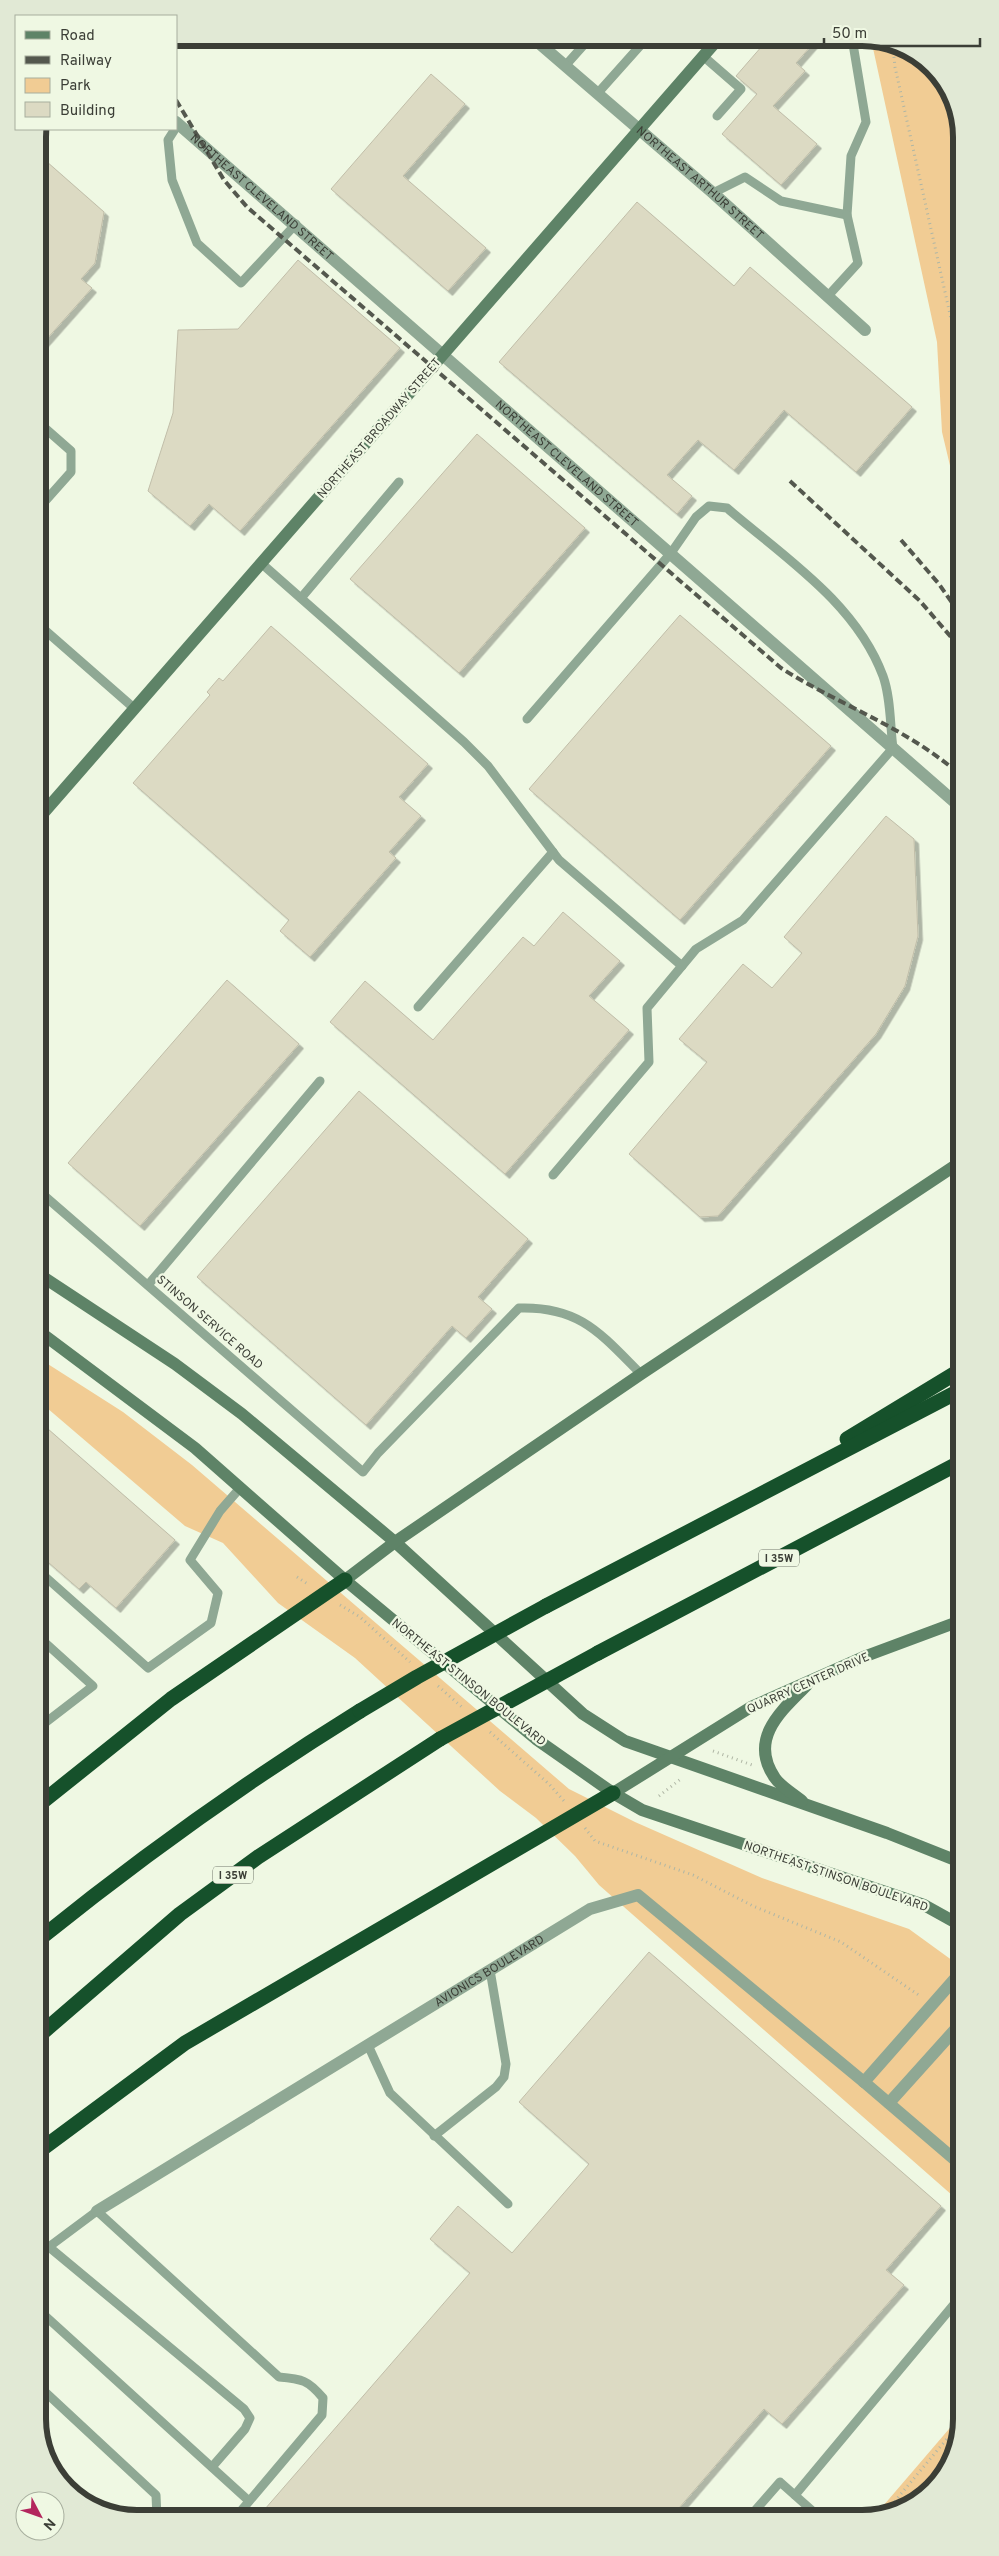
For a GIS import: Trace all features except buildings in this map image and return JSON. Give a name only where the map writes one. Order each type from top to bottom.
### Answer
[{"type":"highway","points":[[732,1508],[953,1375]]},
{"type":"highway","points":[[46,1935],[129,1867],[207,1811],[286,1757],[417,1677],[546,1606],[953,1394]]},
{"type":"highway","name":"I 35W","points":[[46,2030],[180,1914],[258,1857],[440,1738],[953,1466]]},
{"type":"highway","points":[[46,1799],[171,1699],[345,1580]]},
{"type":"highway","points":[[46,2146],[185,2043],[613,1794]]},
{"type":"main road","name":"NORTHEAST BROADWAY STREET","points":[[46,810],[712,46]]},
{"type":"main road","points":[[345,1580],[395,1542],[641,1374],[953,1167]]},
{"type":"main road","points":[[46,1279],[175,1364],[242,1414],[395,1542],[583,1714],[625,1742],[669,1759],[886,1833],[953,1859]]},
{"type":"main road","name":"NORTHEAST STINSON BOULEVARD","points":[[46,1336],[195,1448],[345,1580],[536,1739],[613,1794],[642,1810],[924,1905],[953,1921]]},
{"type":"main road","name":"QUARRY CENTER DRIVE","points":[[613,1794],[751,1707],[901,1642],[953,1623]]},
{"type":"main road","points":[[807,1806],[776,1779],[768,1763],[766,1739],[770,1726],[778,1714],[814,1679]]},
{"type":"street","name":"NORTHEAST ARTHUR STREET","points":[[542,46],[638,131],[712,193],[865,330]]},
{"type":"street","name":"NORTHEAST CLEVELAND STREET","points":[[178,127],[296,224],[953,801]]},
{"type":"street","name":"AVIONICS BOULEVARD","points":[[96,2212],[590,1909],[638,1895],[953,2158]]},
{"type":"street","points":[[864,2082],[953,1981]]},
{"type":"street","points":[[889,2103],[953,2032]]},
{"type":"lane","points":[[565,66],[583,46]]},
{"type":"lane","points":[[597,94],[639,46]]},
{"type":"lane","points":[[827,297],[858,264],[847,215],[851,156],[866,122],[853,46]]},
{"type":"lane","points":[[703,56],[741,89],[717,116]]},
{"type":"lane","points":[[173,130],[168,140],[172,180],[197,244],[241,283],[296,224]]},
{"type":"lane","points":[[712,193],[745,177],[781,201],[847,215]]},
{"type":"lane","points":[[46,429],[71,450],[71,472],[46,499]]},
{"type":"lane","points":[[301,598],[399,482]]},
{"type":"lane","points":[[527,719],[671,553],[696,516],[709,506],[727,508],[834,600],[859,628],[884,677],[892,748],[743,920],[696,950],[647,1008],[649,1062],[553,1175]]},
{"type":"lane","points":[[261,563],[488,766],[559,860],[682,966]]},
{"type":"lane","points":[[46,631],[134,709]]},
{"type":"lane","points":[[418,1008],[552,852]]},
{"type":"lane","points":[[148,1285],[320,1081]]},
{"type":"lane","name":"STINSON SERVICE ROAD","points":[[46,1197],[363,1472],[378,1453],[519,1308],[543,1307],[579,1318],[605,1338],[641,1374]]},
{"type":"lane","points":[[46,1577],[148,1668],[211,1623],[218,1593],[190,1560],[220,1511],[240,1488]]},
{"type":"lane","points":[[46,1644],[93,1686],[46,1722]]},
{"type":"lane","points":[[434,2136],[496,2087],[504,2077],[506,2064],[490,1970]]},
{"type":"lane","points":[[368,2045],[390,2093],[508,2204]]},
{"type":"lane","points":[[212,2467],[245,2429],[250,2418],[244,2410],[46,2250],[96,2212],[279,2377],[297,2378],[310,2383],[323,2398],[322,2414],[242,2510]]},
{"type":"lane","points":[[795,2495],[953,2306]]},
{"type":"lane","points":[[46,2316],[249,2501]]},
{"type":"lane","points":[[46,2394],[156,2495],[157,2510]]},
{"type":"lane","points":[[756,2510],[780,2482],[812,2510]]},
{"type":"path","points":[[893,52],[894,67],[953,328]]},
{"type":"path","points":[[337,1603],[360,1617],[417,1667]]},
{"type":"path","points":[[432,1680],[468,1713]]},
{"type":"path","points":[[483,1726],[549,1784],[568,1806]]},
{"type":"path","points":[[713,1751],[759,1767]]},
{"type":"path","points":[[659,1796],[684,1776]]},
{"type":"path","points":[[584,1827],[595,1841],[693,1876],[753,1906],[841,1942],[923,1999]]},
{"type":"path","points":[[892,2505],[952,2432]]},
{"type":"green space","points":[[873,47],[897,53],[907,58],[926,73],[943,97],[951,119],[953,137],[953,478],[942,432],[937,342]]},
{"type":"green space","points":[[46,1363],[123,1412],[192,1465],[569,1789],[635,1822],[762,1878],[909,1929],[953,1961],[953,2196],[599,1885],[575,1856],[536,1818],[500,1791],[355,1658],[278,1603],[223,1543],[185,1526],[46,1407]]},
{"type":"green space","points":[[953,2425],[948,2448],[930,2479],[907,2498],[882,2508]]},
{"type":"railway","points":[[178,103],[224,180],[247,207],[781,668],[894,729],[916,742],[953,769]]},
{"type":"railway","points":[[790,481],[920,601],[953,640]]},
{"type":"railway","points":[[901,540],[939,584],[953,604]]}]
